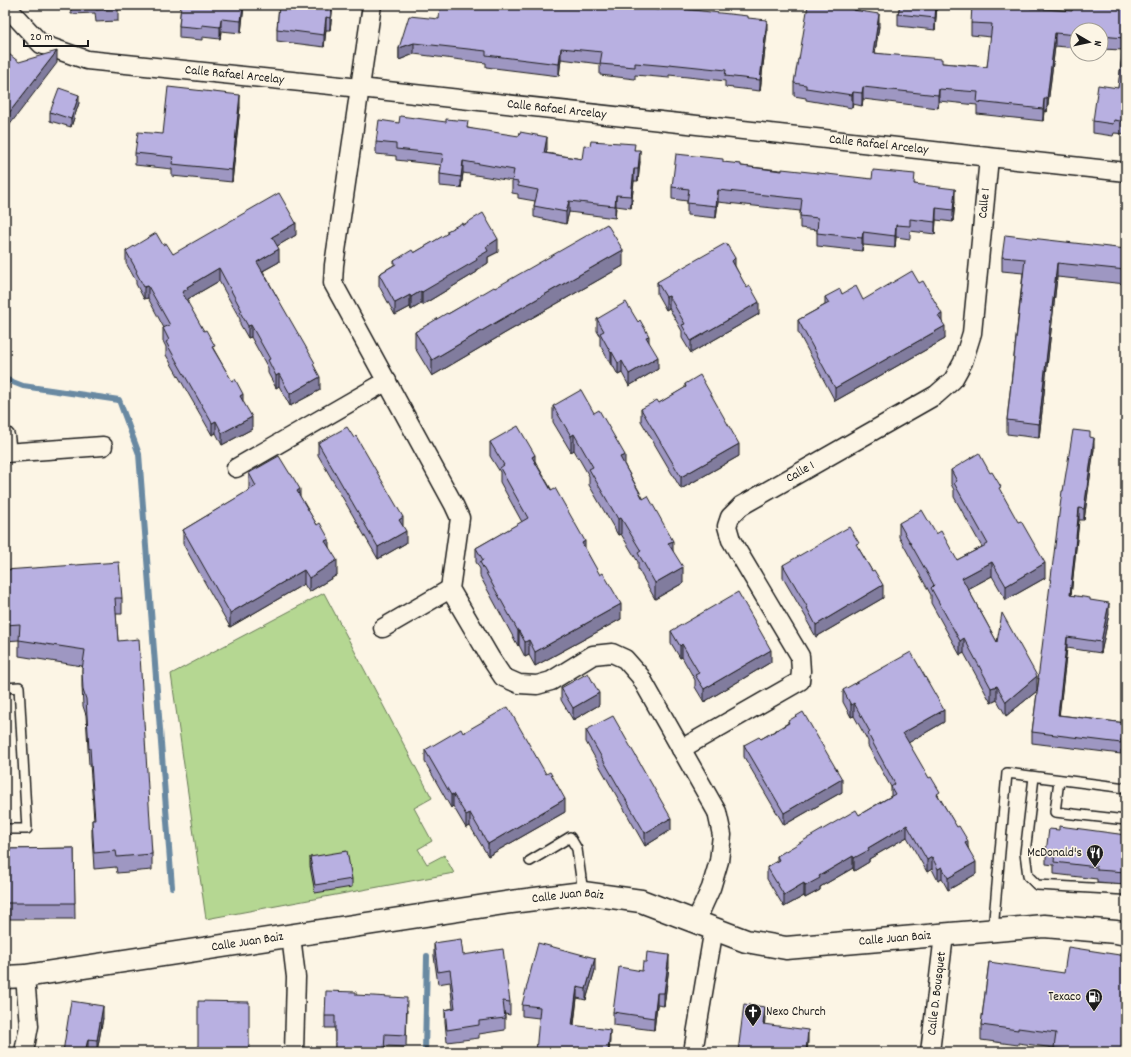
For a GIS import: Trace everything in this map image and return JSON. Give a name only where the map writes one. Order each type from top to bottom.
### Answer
[{"type":"street","name":"Calle Rafael Arcelay","points":[[5,5],[41,44],[86,60],[360,88],[1126,172]]},
{"type":"street","points":[[372,5],[334,265],[333,283],[460,518],[450,589],[503,677],[519,684],[537,685],[551,681],[593,655],[612,653],[625,659],[640,676],[717,812],[722,835],[719,860],[711,888],[705,925],[693,1052]]},
{"type":"street","name":"Calle 1","points":[[681,749],[800,681],[800,656],[731,540],[727,526],[730,517],[741,506],[936,395],[953,380],[964,362],[972,333],[989,158]]},
{"type":"street","points":[[236,468],[387,381]]},
{"type":"street","points":[[6,447],[103,446]]},
{"type":"street","points":[[384,628],[450,589]]},
{"type":"street","name":"Calle Juan Baiz","points":[[15,977],[511,902],[583,893],[641,900],[746,941],[786,948],[1044,926],[1126,934]]},
{"type":"street","name":"Calle D. Bousquet","points":[[930,1052],[944,935]]},
{"type":"street","points":[[291,936],[296,977],[294,1052]]},
{"type":"street","points":[[15,977],[29,1026],[24,1052]]},
{"type":"lane","points":[[5,688],[19,687],[27,829],[5,829]]},
{"type":"lane","points":[[993,930],[1008,773],[1126,788]]},
{"type":"lane","points":[[1034,777],[1025,853],[1028,876],[1037,885],[1126,890]]},
{"type":"lane","points":[[1059,780],[1055,812],[1126,820]]},
{"type":"lane","points":[[530,861],[570,837],[578,849],[583,893]]},
{"type":"green space","points":[[324,593],[432,798],[414,808],[432,841],[418,849],[427,864],[444,855],[454,873],[206,919],[171,674]]},
{"type":"building","points":[[95,5],[118,5],[118,8],[96,10]]},
{"type":"building","points":[[181,5],[243,5],[241,21],[221,19],[220,27],[202,25],[202,28],[179,26]]},
{"type":"building","points":[[279,5],[332,5],[330,18],[326,17],[324,35],[277,29]]},
{"type":"building","points":[[440,5],[609,5],[659,10],[659,5],[683,5],[683,9],[748,16],[748,18],[767,20],[760,80],[725,76],[726,70],[669,64],[669,66],[635,63],[635,67],[600,64],[602,52],[561,48],[559,64],[486,55],[486,51],[414,43],[399,48],[409,16],[439,19]]},
{"type":"building","points":[[808,5],[854,5],[853,10],[879,14],[873,53],[942,59],[942,63],[987,67],[992,24],[971,23],[972,5],[1030,5],[1030,8],[1072,11],[1073,5],[1126,5],[1126,122],[1114,120],[1113,124],[1093,121],[1098,85],[1118,88],[1124,38],[1109,37],[1109,22],[1069,22],[1069,34],[1055,33],[1047,99],[1044,99],[1043,109],[977,102],[978,92],[939,89],[938,95],[863,87],[862,93],[853,92],[852,95],[806,88],[806,85],[794,83]]},
{"type":"building","points":[[900,5],[936,5],[935,18],[898,14]]},
{"type":"building","points":[[5,51],[19,62],[57,51],[5,118]]},
{"type":"building","points":[[168,87],[240,95],[232,170],[172,164],[173,157],[135,153],[138,132],[163,134]]},
{"type":"building","points":[[59,88],[79,95],[71,119],[50,112]]},
{"type":"building","points":[[400,116],[446,122],[446,119],[468,121],[467,128],[519,136],[520,132],[547,137],[544,153],[582,159],[584,145],[590,146],[591,141],[635,144],[634,150],[640,150],[638,169],[634,169],[631,196],[616,195],[615,206],[569,201],[566,212],[534,206],[538,190],[518,186],[518,182],[512,181],[514,170],[463,161],[461,177],[440,174],[443,154],[396,149],[396,144],[376,142],[379,120],[399,123]]},
{"type":"building","points":[[676,154],[723,159],[723,162],[741,164],[741,166],[872,179],[873,170],[915,174],[914,184],[955,189],[953,210],[936,208],[935,222],[910,219],[910,226],[896,225],[895,236],[863,232],[862,238],[817,233],[818,218],[800,216],[802,199],[718,190],[716,206],[687,203],[689,189],[672,187]]},
{"type":"building","points":[[279,193],[296,223],[272,237],[279,249],[257,262],[315,363],[313,364],[320,377],[290,394],[279,374],[276,376],[268,360],[270,359],[251,325],[248,326],[240,312],[242,311],[219,268],[187,287],[188,289],[182,292],[204,331],[206,330],[215,346],[212,347],[232,381],[235,379],[243,394],[240,396],[252,417],[222,433],[216,421],[212,423],[166,342],[169,340],[163,328],[170,325],[148,286],[144,287],[126,251],[156,233],[163,245],[166,243],[173,254]]},
{"type":"building","points":[[483,213],[498,239],[486,247],[488,251],[476,258],[477,260],[422,292],[421,291],[411,297],[410,295],[395,303],[379,274],[396,264],[394,261],[412,250],[414,253],[448,233],[447,231],[462,223],[463,225]]},
{"type":"building","points":[[607,224],[623,250],[432,360],[415,332]]},
{"type":"building","points":[[1005,235],[1126,249],[1126,270],[1057,263],[1039,424],[1007,420],[1025,259],[1002,257]]},
{"type":"building","points":[[726,243],[735,258],[732,261],[747,288],[750,286],[759,302],[691,341],[682,325],[685,324],[669,296],[666,297],[657,282]]},
{"type":"building","points":[[912,271],[919,283],[923,281],[942,314],[938,316],[945,326],[835,388],[798,320],[829,303],[825,297],[840,289],[842,294],[856,286],[863,300]]},
{"type":"building","points":[[626,302],[638,322],[640,320],[649,336],[646,337],[658,357],[629,374],[622,361],[618,363],[612,352],[611,353],[600,333],[604,331],[597,319]]},
{"type":"building","points":[[700,375],[739,444],[681,477],[641,409],[657,400],[659,403],[686,387],[685,384]]},
{"type":"building","points":[[581,390],[594,413],[599,410],[625,455],[620,457],[643,499],[648,496],[673,541],[668,543],[683,567],[655,583],[638,553],[641,551],[621,518],[618,519],[589,469],[593,467],[574,434],[571,436],[553,406]]},
{"type":"building","points":[[518,426],[535,455],[532,457],[551,490],[555,488],[585,541],[582,543],[600,575],[603,573],[621,604],[535,652],[529,640],[525,642],[518,631],[480,562],[483,560],[476,548],[528,518],[500,468],[504,465],[490,442]]},
{"type":"building","points":[[347,427],[354,438],[356,436],[403,517],[399,520],[406,531],[378,547],[318,443]]},
{"type":"building","points":[[1073,430],[1090,432],[1090,437],[1094,438],[1084,509],[1079,508],[1070,595],[1109,603],[1101,642],[1067,637],[1058,715],[1126,723],[1126,740],[1121,739],[1121,743],[1032,732],[1062,491]]},
{"type":"building","points":[[979,453],[990,473],[992,472],[1001,487],[999,488],[1018,522],[1021,521],[1045,563],[1006,586],[992,562],[962,578],[997,642],[1002,613],[1037,676],[1006,702],[997,686],[991,688],[964,638],[960,641],[931,588],[934,585],[899,523],[922,510],[936,534],[941,531],[957,560],[988,544],[954,483],[957,481],[951,470]]},
{"type":"building","points":[[279,456],[300,489],[297,491],[317,525],[320,523],[329,539],[325,541],[337,560],[309,578],[304,570],[230,613],[183,530],[256,486],[249,473]]},
{"type":"building","points":[[849,527],[859,543],[856,544],[872,571],[874,570],[883,585],[816,625],[783,565]]},
{"type":"building","points":[[119,562],[122,598],[115,598],[118,641],[139,639],[152,854],[117,857],[116,851],[94,853],[92,820],[95,820],[86,699],[83,690],[82,670],[85,650],[19,640],[20,624],[5,625],[5,570]]},
{"type":"building","points":[[738,592],[771,650],[704,689],[695,675],[699,673],[682,644],[680,646],[671,631]]},
{"type":"building","points":[[911,652],[944,710],[903,733],[929,778],[931,777],[940,792],[937,794],[957,827],[959,826],[968,841],[965,843],[976,862],[948,878],[942,867],[938,869],[932,857],[927,860],[907,825],[868,848],[869,850],[854,858],[853,856],[819,876],[820,878],[805,886],[804,883],[784,895],[767,867],[779,860],[777,856],[856,810],[859,815],[895,794],[891,787],[895,784],[868,734],[870,732],[854,703],[851,705],[843,690]]},
{"type":"building","points":[[588,673],[599,693],[573,708],[561,688]]},
{"type":"building","points":[[508,707],[546,774],[550,772],[565,799],[488,844],[470,813],[466,815],[453,794],[451,795],[425,750],[461,729],[463,733]]},
{"type":"building","points":[[803,712],[842,779],[784,813],[744,745],[759,737],[761,739],[789,723],[788,721]]},
{"type":"building","points":[[613,716],[671,818],[645,833],[586,730]]},
{"type":"building","points":[[1059,826],[1126,835],[1126,872],[1097,870],[1097,867],[1054,862],[1055,853],[1046,852],[1049,829],[1059,830]]},
{"type":"building","points":[[74,848],[75,903],[5,903],[5,849]]},
{"type":"building","points":[[347,851],[352,879],[315,885],[310,857]]},
{"type":"building","points":[[461,939],[463,955],[503,949],[510,1002],[503,1001],[505,1018],[479,1021],[479,1025],[447,1030],[445,1010],[455,1008],[450,970],[438,972],[434,943]]},
{"type":"building","points":[[538,943],[595,958],[586,989],[577,987],[572,1025],[610,1030],[608,1052],[536,1052],[540,1007],[522,1005]]},
{"type":"building","points":[[1068,947],[1126,956],[1126,1052],[1083,1052],[1054,1048],[1056,1033],[981,1025],[989,962],[1064,973]]},
{"type":"building","points":[[647,952],[669,955],[664,993],[657,993],[654,1018],[613,1012],[619,967],[642,971],[643,962],[646,962]]},
{"type":"building","points":[[326,991],[356,992],[356,995],[407,998],[406,1035],[385,1034],[384,1050],[335,1049],[335,1016],[325,1016]]},
{"type":"building","points":[[71,1001],[103,1006],[97,1040],[88,1039],[85,1052],[63,1052]]},
{"type":"building","points":[[198,1001],[249,1002],[249,1052],[198,1052]]},
{"type":"building","name":"Nexo Church","points":[[744,1004],[765,1007],[763,1024],[808,1030],[806,1052],[738,1052]]},
{"type":"waterway","points":[[5,379],[23,386],[119,400],[139,454],[172,887]]},
{"type":"waterway","points":[[425,1052],[427,956]]},
{"type":"place","name":"McDonald's","points":[[1095,868]]},
{"type":"place","name":"Texaco","points":[[1094,1012]]},
{"type":"place","name":"Nexo Church","points":[[753,1027]]}]
